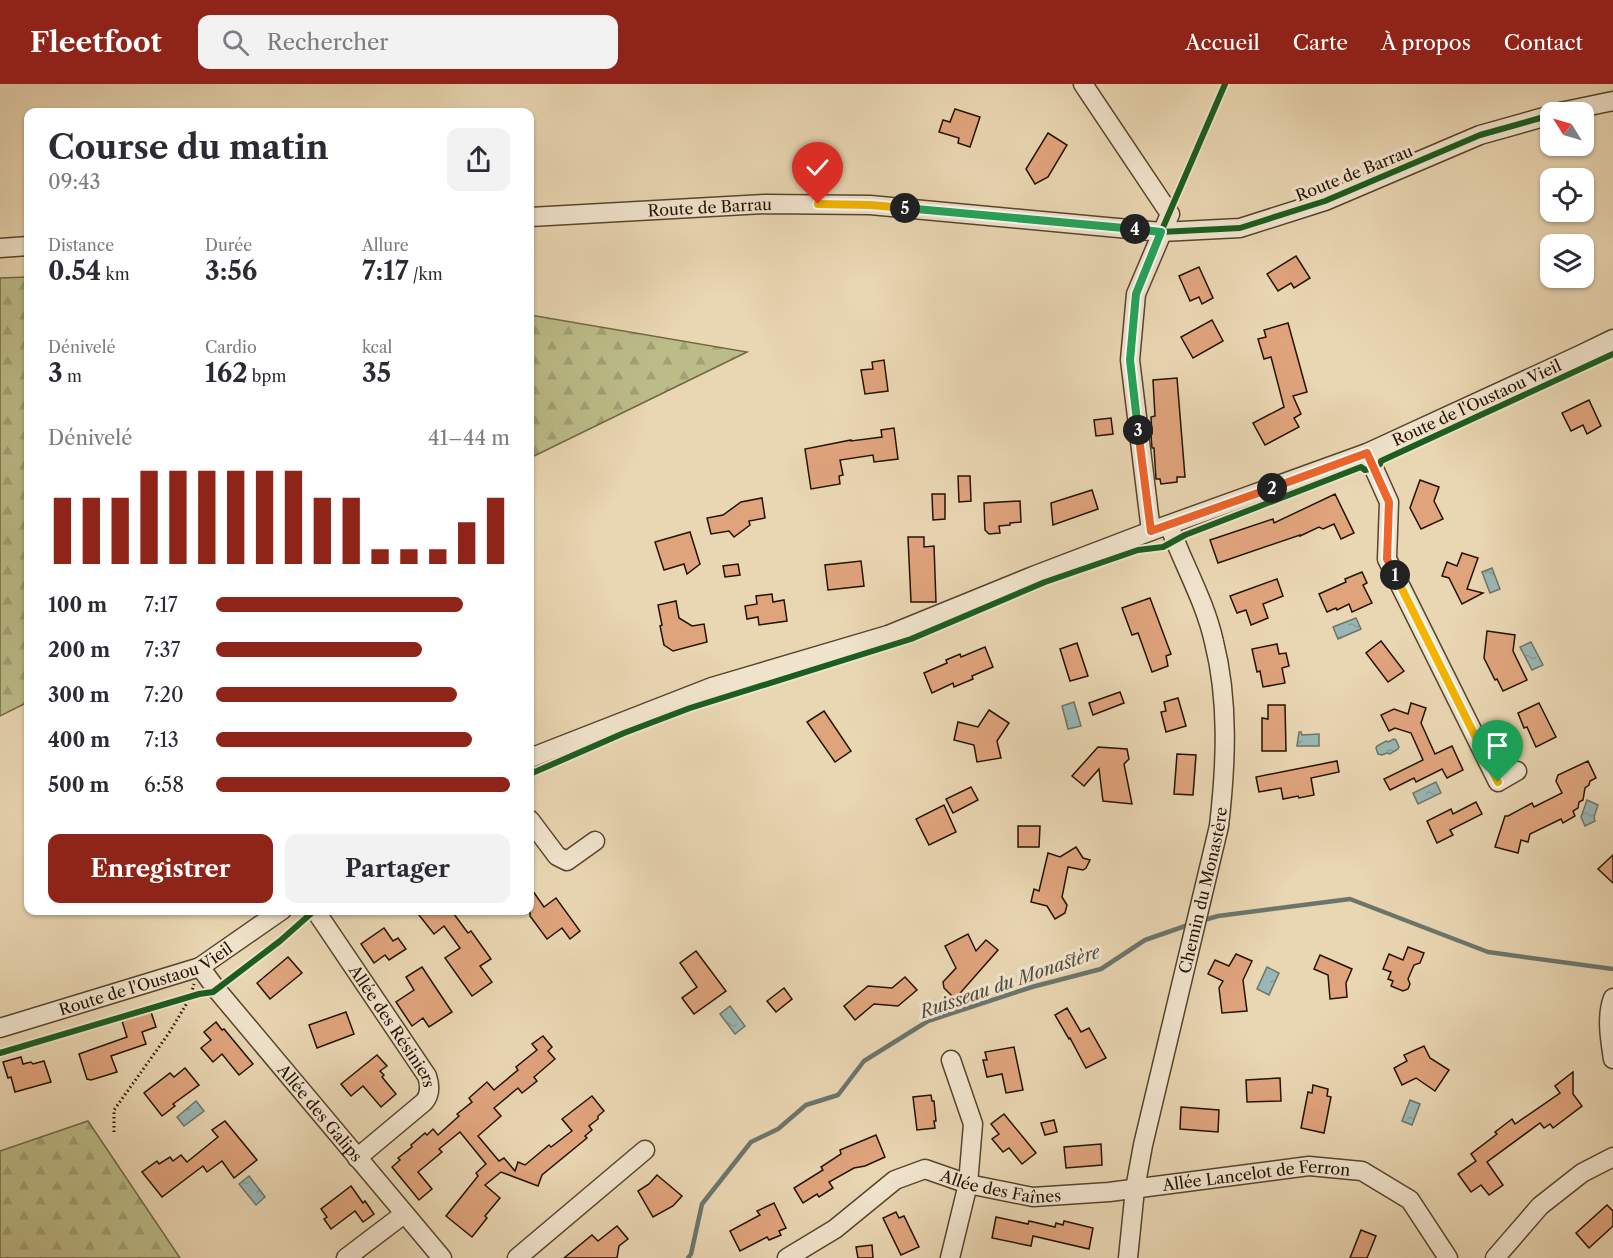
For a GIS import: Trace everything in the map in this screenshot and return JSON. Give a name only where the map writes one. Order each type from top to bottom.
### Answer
[{"type":"street","points":[[1083,84],[1170,214],[1136,294],[1130,360],[1151,531]]},
{"type":"street","points":[[1594,105],[1613,101]]},
{"type":"street","name":"Route de Barrau","points":[[534,217],[765,204],[870,205],[1161,232],[1240,228],[1325,201],[1480,135],[1540,118]]},
{"type":"street","points":[[0,248],[24,246]]},
{"type":"street","name":"Route de l'Oustaou Vieil","points":[[534,756],[712,687],[888,635],[1151,531],[1367,453],[1613,339]]},
{"type":"street","points":[[1367,453],[1389,502],[1387,559],[1498,782],[1517,771]]},
{"type":"street","name":"Chemin du Monastère","points":[[1128,1258],[1135,1189],[1143,1145],[1219,826],[1224,779],[1224,702],[1214,641],[1193,579],[1169,525]]},
{"type":"street","points":[[534,825],[557,856],[567,861],[595,841]]},
{"type":"street","name":"Route de l'Oustaou Vieil","points":[[0,1028],[200,967],[275,915]]},
{"type":"street","name":"Allée des Résiniers","points":[[318,915],[427,1076],[430,1084],[429,1095],[424,1102],[357,1158]]},
{"type":"street","name":"Allée des Galips","points":[[200,967],[442,1258]]},
{"type":"street","points":[[1613,998],[1610,1005],[1610,1027],[1613,1059]]},
{"type":"street","points":[[950,1258],[968,1184],[973,1124],[951,1060]]},
{"type":"street","points":[[518,1258],[645,1150]]},
{"type":"street","points":[[1495,1258],[1540,1206],[1582,1173],[1613,1157]]},
{"type":"street","name":"Allée Lancelot de Ferron","points":[[1135,1189],[1309,1166],[1362,1172],[1410,1200],[1448,1258]]},
{"type":"street","name":"Allée des Faînes","points":[[787,1258],[835,1229],[895,1180],[925,1169],[968,1184],[1033,1197],[1135,1189]]},
{"type":"street","points":[[346,1258],[404,1214]]},
{"type":"path","points":[[114,1132],[114,1110],[169,1033],[190,998],[200,967]]},
{"type":"path","points":[[178,1001],[217,990]]},
{"type":"green space","points":[[24,277],[24,704],[0,716],[0,278]]},
{"type":"green space","points":[[534,316],[747,352],[534,456]]},
{"type":"green space","points":[[88,1121],[180,1258],[0,1258],[0,1151]]},
{"type":"water","points":[[1492,568],[1500,589],[1490,593],[1482,572]]},
{"type":"water","points":[[1356,618],[1361,629],[1338,639],[1333,627]]},
{"type":"water","points":[[1531,642],[1543,665],[1532,670],[1520,647]]},
{"type":"water","points":[[1074,702],[1081,726],[1068,729],[1062,706]]},
{"type":"water","points":[[1299,732],[1302,735],[1319,734],[1319,746],[1297,746]]},
{"type":"water","points":[[1394,739],[1398,749],[1390,754],[1378,754],[1377,746]]},
{"type":"water","points":[[1436,782],[1441,793],[1418,804],[1413,793]]},
{"type":"water","points":[[1587,800],[1598,805],[1595,821],[1585,826],[1581,817]]},
{"type":"water","points":[[1267,967],[1279,973],[1269,995],[1257,989]]},
{"type":"water","points":[[730,1006],[745,1026],[735,1034],[720,1014]]},
{"type":"water","points":[[1410,1100],[1420,1104],[1412,1125],[1402,1121]]},
{"type":"water","points":[[196,1101],[204,1111],[184,1126],[177,1117]]},
{"type":"water","points":[[249,1176],[265,1197],[256,1205],[239,1184]]},
{"type":"building","points":[[955,109],[980,117],[970,147],[958,143],[959,138],[939,132],[943,120],[950,122]]},
{"type":"building","points":[[1048,133],[1067,145],[1048,177],[1035,184],[1026,169]]},
{"type":"building","points":[[1296,256],[1310,278],[1294,288],[1291,283],[1278,291],[1267,274]]},
{"type":"building","points":[[1199,267],[1213,298],[1202,304],[1199,297],[1190,301],[1179,276]]},
{"type":"building","points":[[1212,320],[1223,341],[1193,358],[1181,337]]},
{"type":"building","points":[[1288,323],[1307,392],[1293,396],[1301,414],[1294,418],[1299,427],[1265,445],[1253,423],[1284,407],[1271,357],[1264,359],[1258,339],[1266,337],[1264,330]]},
{"type":"building","points":[[884,360],[888,391],[865,394],[861,370],[873,369],[872,362]]},
{"type":"building","points":[[1177,378],[1185,477],[1177,477],[1177,482],[1161,484],[1160,479],[1156,479],[1151,435],[1151,417],[1155,416],[1153,380]]},
{"type":"building","points":[[1589,400],[1601,426],[1587,434],[1583,425],[1571,431],[1562,413]]},
{"type":"building","points":[[1111,418],[1113,434],[1096,436],[1094,420]]},
{"type":"building","points":[[894,428],[898,459],[874,462],[873,455],[840,460],[843,475],[839,476],[840,484],[811,489],[805,449],[851,440],[882,437],[881,430]]},
{"type":"building","points":[[958,476],[970,476],[971,501],[959,502]]},
{"type":"building","points":[[1420,480],[1439,487],[1434,501],[1443,519],[1421,529],[1410,508]]},
{"type":"building","points":[[1092,490],[1098,509],[1053,525],[1051,503]]},
{"type":"building","points":[[932,494],[945,494],[945,519],[933,520]]},
{"type":"building","points":[[1335,494],[1354,533],[1341,539],[1334,524],[1323,529],[1319,527],[1300,536],[1218,563],[1210,540],[1273,519],[1274,523]]},
{"type":"building","points":[[762,498],[765,518],[749,521],[750,525],[734,537],[729,531],[711,534],[707,518],[723,515],[741,502]]},
{"type":"building","points":[[1020,501],[1021,522],[999,526],[1000,533],[989,534],[985,530],[984,503]]},
{"type":"building","points":[[690,532],[700,564],[687,574],[684,564],[664,570],[655,542]]},
{"type":"building","points":[[908,537],[924,537],[924,547],[934,546],[936,602],[911,602]]},
{"type":"building","points":[[1462,553],[1478,558],[1467,589],[1483,593],[1462,604],[1449,578],[1442,576],[1447,562],[1457,566]]},
{"type":"building","points":[[861,561],[864,586],[828,590],[825,565]]},
{"type":"building","points":[[738,564],[740,575],[725,577],[723,566]]},
{"type":"building","points":[[1362,572],[1367,583],[1363,585],[1372,603],[1352,612],[1349,604],[1327,612],[1319,594]]},
{"type":"building","points":[[1277,579],[1283,596],[1263,604],[1268,618],[1251,625],[1246,610],[1237,613],[1230,596]]},
{"type":"building","points":[[772,594],[773,602],[784,600],[787,621],[759,625],[758,617],[747,619],[745,606],[757,604],[756,596]]},
{"type":"building","points":[[1150,598],[1171,654],[1166,656],[1168,666],[1152,672],[1138,633],[1132,635],[1122,608]]},
{"type":"building","points":[[676,601],[679,618],[692,626],[704,624],[707,642],[673,651],[664,645],[658,605]]},
{"type":"building","points":[[1487,631],[1515,635],[1513,651],[1527,680],[1503,691],[1484,658]]},
{"type":"building","points":[[1381,641],[1404,671],[1388,682],[1366,653]]},
{"type":"building","points":[[1077,643],[1088,676],[1070,681],[1060,649]]},
{"type":"building","points":[[1277,644],[1279,654],[1286,653],[1289,666],[1282,668],[1285,683],[1263,687],[1252,649]]},
{"type":"building","points":[[985,647],[993,667],[972,676],[973,679],[954,687],[953,683],[932,693],[924,673],[947,663],[946,660],[960,654],[961,657]]},
{"type":"building","points":[[1120,692],[1124,703],[1093,715],[1089,703]]},
{"type":"building","points":[[1178,698],[1186,726],[1166,732],[1161,712],[1166,711],[1164,702]]},
{"type":"building","points":[[1411,703],[1426,708],[1421,723],[1435,754],[1452,746],[1463,770],[1447,778],[1442,769],[1416,782],[1414,778],[1390,790],[1384,779],[1423,760],[1411,733],[1395,728],[1389,731],[1381,715],[1394,709],[1408,714]]},
{"type":"building","points":[[1539,703],[1556,737],[1536,747],[1518,713]]},
{"type":"building","points":[[1268,705],[1285,705],[1286,751],[1262,751],[1262,718],[1268,719]]},
{"type":"building","points":[[989,710],[1009,723],[997,741],[1001,758],[977,762],[974,745],[954,740],[958,722],[978,727]]},
{"type":"building","points":[[824,711],[851,751],[835,762],[807,722]]},
{"type":"building","points":[[1098,747],[1127,749],[1129,759],[1124,764],[1132,804],[1103,801],[1099,769],[1084,786],[1072,776]]},
{"type":"building","points":[[1177,754],[1196,755],[1193,795],[1174,794]]},
{"type":"building","points":[[1337,761],[1339,772],[1311,778],[1314,795],[1283,799],[1281,788],[1259,792],[1256,777]]},
{"type":"building","points":[[1588,761],[1596,778],[1590,781],[1585,788],[1583,800],[1573,811],[1575,816],[1563,823],[1561,819],[1530,834],[1528,842],[1521,840],[1518,853],[1495,847],[1505,816],[1532,803],[1534,807],[1562,793],[1556,781],[1558,775]]},
{"type":"building","points":[[971,787],[978,800],[953,813],[946,799]]},
{"type":"building","points":[[1476,802],[1482,814],[1450,830],[1453,835],[1437,843],[1427,821],[1451,809],[1453,814]]},
{"type":"building","points":[[944,805],[956,832],[929,845],[916,819]]},
{"type":"building","points":[[1018,826],[1040,826],[1039,847],[1018,847]]},
{"type":"building","points":[[1076,847],[1083,858],[1090,860],[1083,870],[1068,867],[1062,897],[1067,905],[1065,913],[1055,919],[1047,906],[1031,902],[1034,889],[1039,891],[1048,853],[1060,857]]},
{"type":"building","points":[[1613,855],[1613,883],[1598,869]]},
{"type":"building","points":[[534,893],[544,907],[556,898],[580,931],[570,939],[562,928],[547,939],[530,916],[534,915]]},
{"type":"building","points":[[419,915],[455,915],[468,933],[471,931],[491,959],[480,966],[492,982],[472,996],[445,958],[460,948],[444,926],[434,934]]},
{"type":"building","points":[[384,928],[393,941],[398,938],[406,949],[389,960],[385,955],[374,963],[361,944]]},
{"type":"building","points":[[968,934],[976,951],[986,940],[998,950],[955,999],[944,988],[943,982],[956,968],[945,946]]},
{"type":"building","points":[[1408,947],[1424,953],[1420,963],[1414,965],[1408,979],[1410,984],[1408,989],[1403,991],[1391,986],[1393,981],[1388,979],[1391,972],[1383,969],[1389,954],[1403,960]]},
{"type":"building","points":[[696,951],[726,991],[694,1014],[682,998],[697,987],[680,963]]},
{"type":"building","points":[[1236,954],[1252,961],[1243,980],[1247,1011],[1222,1013],[1219,988],[1223,981],[1208,974],[1215,960],[1229,966]]},
{"type":"building","points":[[1320,955],[1352,969],[1346,983],[1347,997],[1330,999],[1328,975],[1314,969]]},
{"type":"building","points":[[288,957],[302,973],[270,999],[257,983]]},
{"type":"building","points":[[422,967],[452,1012],[429,1027],[423,1018],[412,1026],[396,1002],[414,990],[406,977]]},
{"type":"building","points":[[905,977],[917,990],[898,1006],[874,1004],[855,1020],[844,1006],[868,986],[892,988]]},
{"type":"building","points":[[784,988],[792,999],[776,1012],[767,1001]]},
{"type":"building","points":[[1067,1008],[1081,1032],[1089,1028],[1106,1058],[1086,1068],[1055,1015]]},
{"type":"building","points":[[151,1012],[156,1027],[142,1032],[146,1044],[111,1056],[117,1072],[91,1080],[87,1079],[79,1054],[127,1037],[122,1021]]},
{"type":"building","points":[[346,1012],[354,1034],[317,1048],[309,1025]]},
{"type":"building","points":[[216,1022],[253,1064],[239,1075],[222,1054],[213,1062],[201,1048],[211,1040],[204,1032]]},
{"type":"building","points":[[543,1036],[552,1047],[548,1051],[555,1059],[534,1077],[537,1081],[522,1093],[518,1088],[494,1108],[501,1116],[478,1136],[499,1161],[504,1158],[515,1171],[518,1162],[525,1165],[549,1145],[551,1147],[572,1131],[562,1119],[592,1096],[604,1111],[589,1126],[592,1130],[585,1136],[587,1138],[542,1175],[538,1186],[501,1172],[485,1185],[500,1198],[472,1237],[446,1216],[478,1176],[476,1173],[486,1164],[460,1132],[439,1149],[442,1152],[418,1172],[432,1189],[419,1200],[392,1167],[400,1160],[398,1158],[425,1133],[427,1135],[433,1129],[438,1135],[459,1116],[457,1114],[472,1102],[469,1098],[487,1082],[494,1090],[518,1070],[516,1067],[537,1050],[532,1044]]},
{"type":"building","points":[[1424,1046],[1430,1058],[1449,1070],[1435,1091],[1416,1078],[1402,1085],[1394,1068],[1407,1061],[1404,1055]]},
{"type":"building","points":[[1014,1047],[1023,1090],[1006,1093],[1002,1074],[987,1077],[983,1060],[987,1060],[985,1052]]},
{"type":"building","points":[[377,1055],[387,1066],[380,1071],[384,1075],[382,1077],[396,1094],[381,1107],[363,1086],[351,1096],[341,1084]]},
{"type":"building","points":[[21,1057],[23,1064],[44,1061],[51,1082],[15,1092],[11,1077],[8,1078],[3,1062]]},
{"type":"building","points":[[185,1068],[199,1085],[173,1104],[175,1106],[162,1116],[144,1093],[170,1073],[174,1077]]},
{"type":"building","points":[[1573,1072],[1573,1094],[1582,1106],[1553,1128],[1550,1124],[1544,1128],[1540,1123],[1487,1162],[1503,1185],[1489,1195],[1481,1185],[1471,1192],[1458,1174],[1476,1161],[1471,1154],[1512,1119],[1515,1124],[1560,1093],[1555,1086]]},
{"type":"building","points":[[1280,1078],[1281,1101],[1247,1102],[1246,1080]]},
{"type":"building","points":[[1313,1085],[1328,1089],[1327,1096],[1331,1097],[1324,1133],[1301,1128],[1308,1092],[1312,1093]]},
{"type":"building","points":[[931,1095],[934,1101],[935,1128],[917,1130],[913,1097]]},
{"type":"building","points":[[1181,1107],[1219,1110],[1218,1132],[1180,1129]]},
{"type":"building","points":[[1004,1114],[1036,1153],[1022,1164],[1009,1148],[1003,1152],[992,1139],[999,1134],[991,1124]]},
{"type":"building","points":[[1054,1120],[1057,1132],[1045,1135],[1041,1123]]},
{"type":"building","points":[[225,1121],[257,1160],[234,1178],[222,1161],[207,1172],[203,1166],[162,1197],[142,1172],[157,1161],[159,1164],[170,1157],[173,1161],[181,1155],[187,1162],[218,1137],[212,1130]]},
{"type":"building","points":[[876,1135],[885,1157],[854,1168],[829,1182],[833,1188],[803,1203],[794,1188],[823,1170],[821,1167],[841,1154],[840,1150]]},
{"type":"building","points":[[1101,1144],[1102,1165],[1066,1168],[1064,1147]]},
{"type":"building","points":[[657,1175],[682,1196],[673,1206],[653,1217],[638,1191]]},
{"type":"building","points":[[351,1186],[374,1214],[363,1222],[355,1211],[331,1229],[321,1209]]},
{"type":"building","points":[[774,1203],[786,1228],[779,1231],[781,1235],[769,1240],[767,1237],[740,1251],[730,1231],[760,1215],[757,1211]]},
{"type":"building","points":[[1607,1205],[1613,1211],[1613,1226],[1589,1248],[1576,1233]]},
{"type":"building","points":[[896,1212],[899,1218],[904,1216],[919,1247],[901,1255],[883,1218]]},
{"type":"building","points":[[996,1217],[1055,1227],[1056,1223],[1063,1225],[1064,1221],[1093,1228],[1089,1249],[1033,1236],[1031,1246],[992,1238]]},
{"type":"building","points":[[617,1226],[628,1239],[619,1246],[617,1258],[564,1258],[592,1235],[598,1241]]},
{"type":"building","points":[[1361,1230],[1376,1236],[1367,1258],[1350,1258]]},
{"type":"building","points":[[872,1245],[873,1258],[858,1258],[856,1247]]},
{"type":"waterway","name":"Ruisseau du Monastère","points":[[1204,920],[1218,916],[1350,899],[1488,952],[1613,969]]},
{"type":"waterway","name":"Ruisseau du Monastère","points":[[688,1258],[691,1254],[702,1204],[751,1142],[778,1129],[806,1105],[838,1095],[864,1061],[928,1021],[1032,987],[1101,969],[1145,940],[1191,924]]},
{"type":"cycle path","points":[[1225,84],[1161,232],[1240,228],[1325,201],[1480,135],[1540,118]]},
{"type":"cycle path","points":[[534,772],[624,733],[690,708],[911,639],[1045,582],[1138,550],[1163,547],[1185,535],[1361,467],[1365,470],[1374,468],[1381,461],[1613,354]]},
{"type":"cycle path","points":[[0,1053],[199,994],[213,992],[280,941],[309,915]]},
{"type":"route","points":[[818,204],[870,205],[1161,232],[1136,294],[1130,360],[1151,531],[1367,453],[1389,502],[1387,559],[1498,782]]}]
